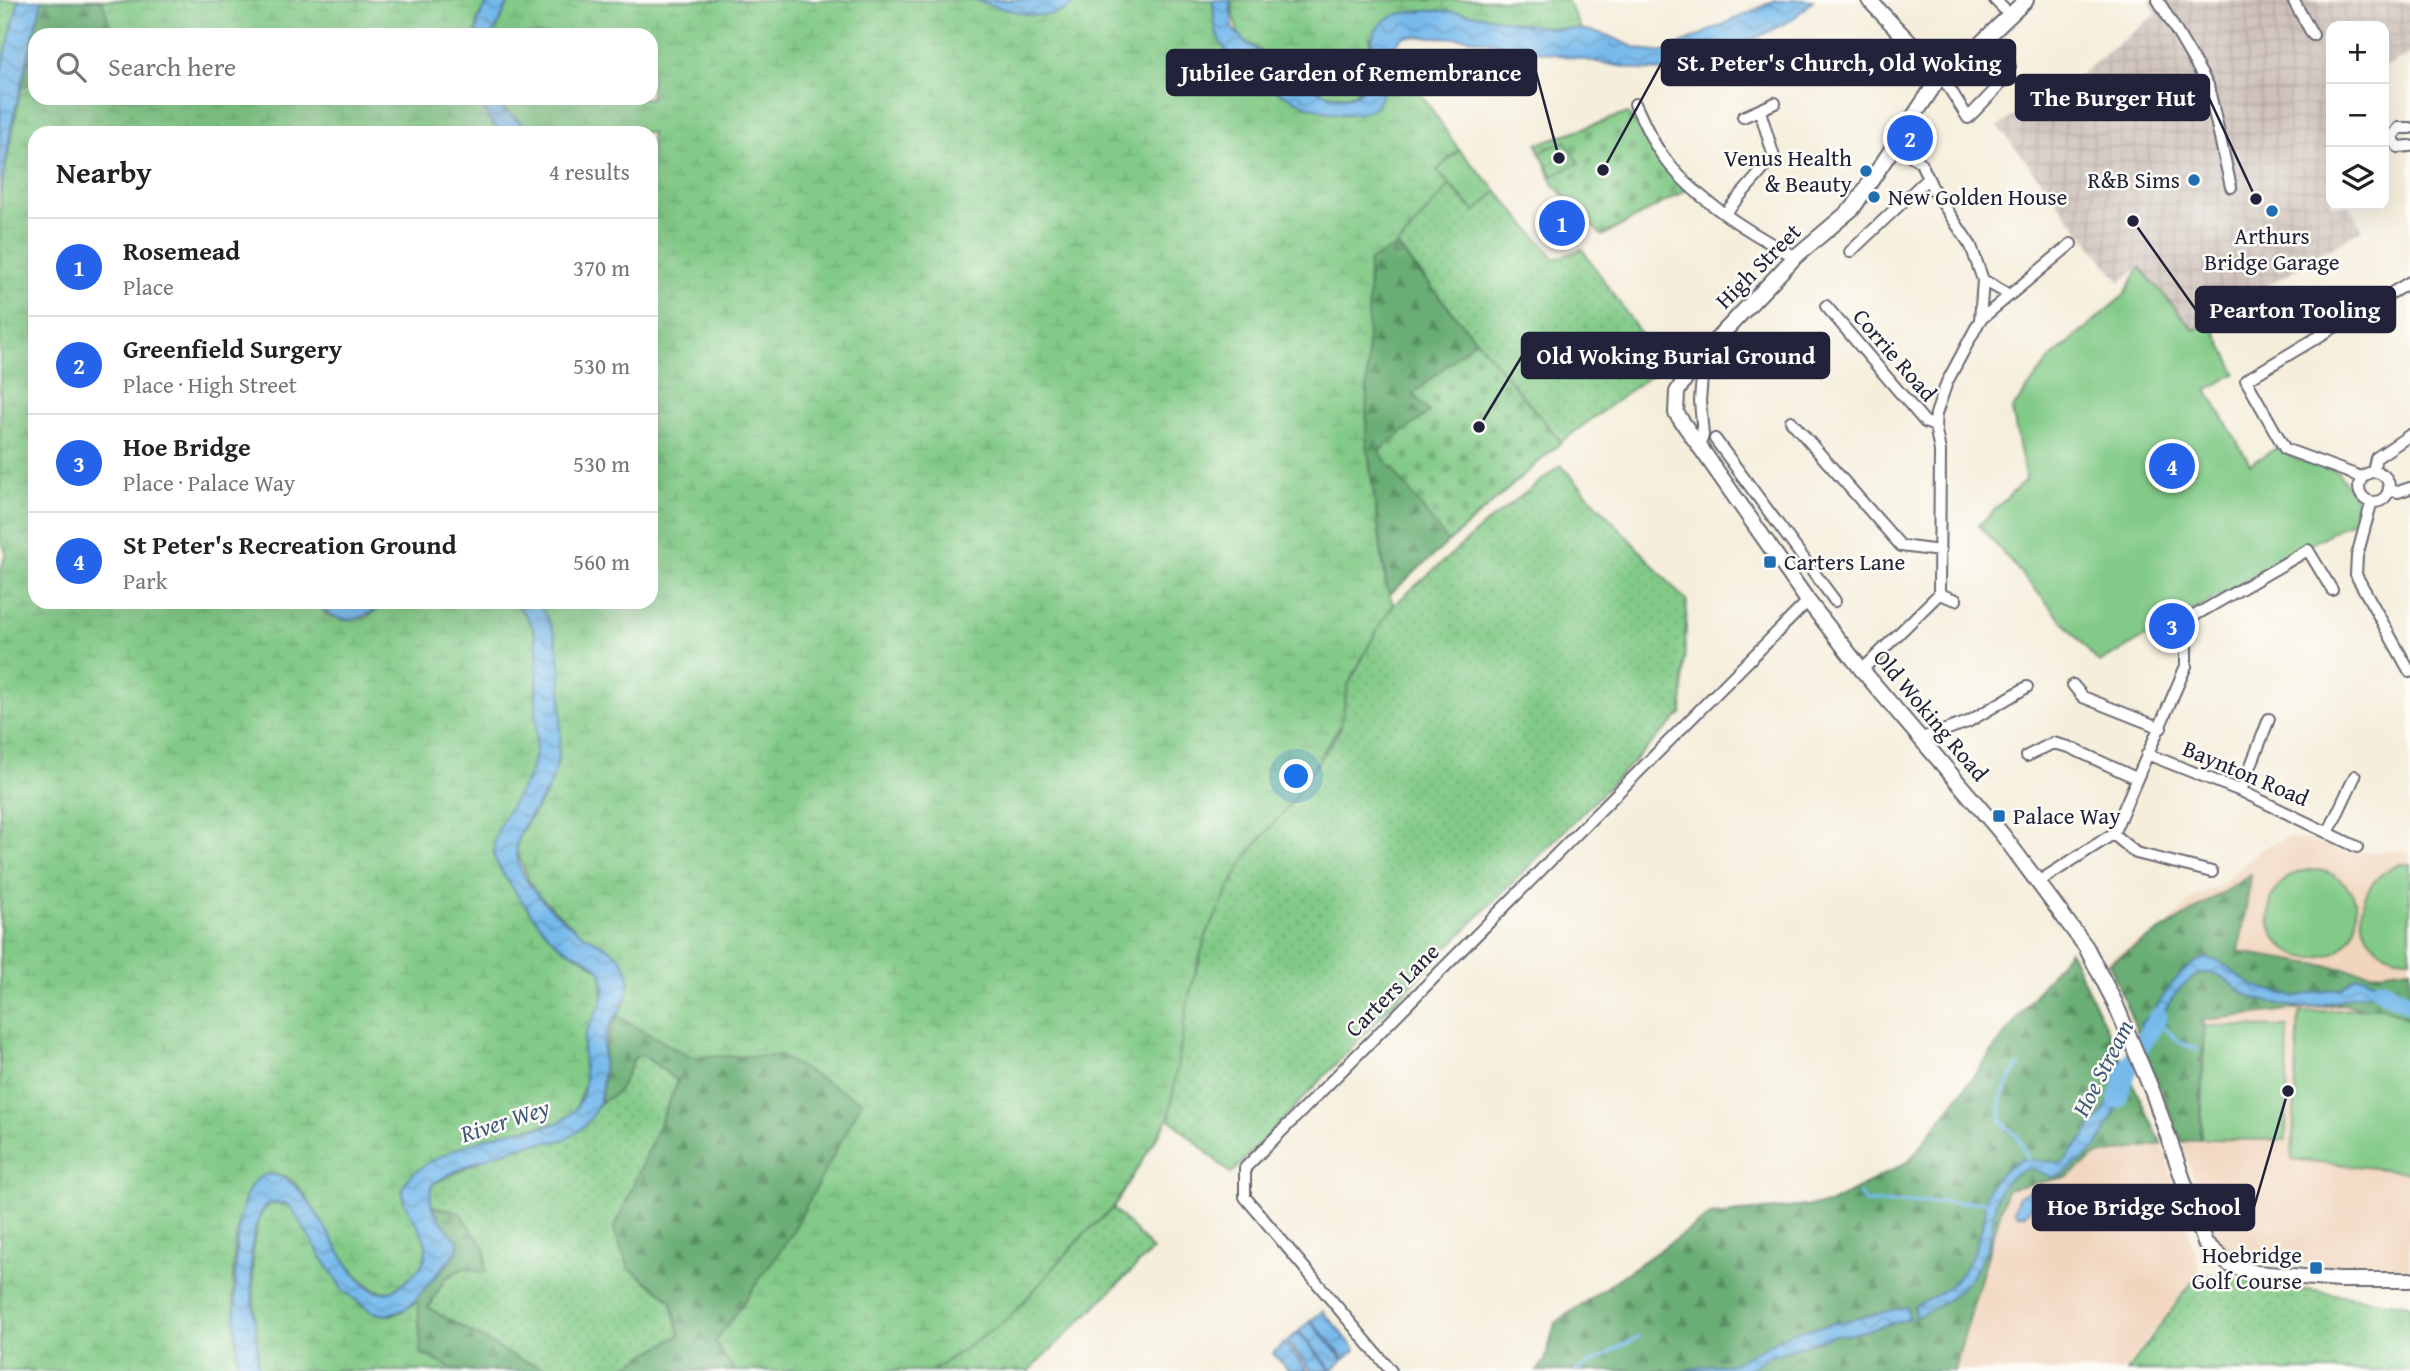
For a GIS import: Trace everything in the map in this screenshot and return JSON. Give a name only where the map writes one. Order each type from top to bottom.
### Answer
[{"type":"main road","points":[[1869,0],[1941,75]]},
{"type":"main road","name":"High Street","points":[[1684,377],[1795,257],[1853,208],[1941,75],[1968,57],[2026,0]]},
{"type":"main road","name":"Old Woking Road","points":[[1684,377],[1677,392],[1676,413],[1699,449],[1808,601],[2038,882],[2085,947],[2125,1026],[2153,1093],[2186,1182],[2200,1234],[2222,1259],[2240,1269],[2276,1276],[2410,1280]]},
{"type":"street","points":[[1995,0],[2009,14]]},
{"type":"street","points":[[2158,0],[2208,85],[2231,187]]},
{"type":"street","points":[[2293,0],[2313,35]]},
{"type":"street","points":[[1941,75],[1968,118],[1997,88],[2011,67]]},
{"type":"street","points":[[1743,117],[1775,103]]},
{"type":"street","points":[[1635,104],[1660,152],[1682,177],[1724,213],[1795,257]]},
{"type":"street","points":[[1724,213],[1774,157],[1760,111]]},
{"type":"street","points":[[2410,128],[2399,128],[2392,137],[2398,147],[2410,146]]},
{"type":"street","points":[[1895,144],[1918,159],[1926,177],[1967,238],[1983,280],[1980,320]]},
{"type":"street","points":[[1850,252],[1926,177]]},
{"type":"street","points":[[1862,670],[1940,594],[1940,451],[1935,426],[1947,382],[1980,320],[2071,244]]},
{"type":"street","points":[[1983,280],[2008,294]]},
{"type":"street","points":[[2374,471],[2361,477],[2285,449],[2246,380],[2410,282]]},
{"type":"street","name":"Corrie Road","points":[[1826,306],[1925,422],[1935,426]]},
{"type":"street","points":[[1693,365],[1702,377],[1700,401],[1703,435],[1699,449]]},
{"type":"street","points":[[1791,421],[1901,546],[1940,551]]},
{"type":"street","points":[[2374,471],[2376,458],[2410,435]]},
{"type":"street","points":[[1715,439],[1835,601]]},
{"type":"street","points":[[2374,471],[2382,475],[2390,490],[2398,492],[2410,488]]},
{"type":"street","points":[[2361,477],[2359,487],[2371,504],[2355,566],[2363,589],[2409,669]]},
{"type":"street","points":[[2371,504],[2382,502],[2390,490]]},
{"type":"street","points":[[1758,532],[1774,519]]},
{"type":"street","points":[[2038,882],[2113,834],[2186,666],[2186,623],[2192,617],[2308,550],[2332,590]]},
{"type":"street","points":[[1940,594],[1956,600]]},
{"type":"street","name":"Carters Lane","points":[[1391,1371],[1245,1197],[1245,1168],[1808,601]]},
{"type":"street","points":[[2073,685],[2082,697],[2161,728]]},
{"type":"street","points":[[1922,738],[1968,722],[2027,687]]},
{"type":"street","points":[[2241,791],[2269,719]]},
{"type":"street","points":[[2027,756],[2053,743],[2069,747],[2136,778]]},
{"type":"street","name":"Baynton Road","points":[[2147,754],[2241,791],[2329,831],[2357,847]]},
{"type":"street","name":"Baynton Road","points":[[2329,831],[2355,776]]},
{"type":"street","points":[[2113,834],[2136,853],[2212,873]]},
{"type":"shaded area","points":[[2149,0],[2410,2],[2410,54],[2389,65],[2389,21],[2326,21],[2326,210],[2352,210],[2362,229],[2194,330],[2140,267],[2120,282],[1998,126],[2067,85],[2156,14]]},
{"type":"shaded area","points":[[2288,837],[2326,843],[2338,851],[2410,851],[2410,1272],[2325,1268],[2324,1265],[2310,1264],[2255,1264],[2233,1256],[2221,1247],[2202,1207],[2151,1040],[2109,959],[2137,942],[2160,933],[2195,897],[2220,886],[2259,850]]},
{"type":"shaded area","points":[[2162,1144],[2200,1270],[2123,1371],[1954,1371],[2007,1189],[2067,1177],[2098,1155]]},
{"type":"green space","points":[[0,0],[19,0],[0,75]]},
{"type":"green space","points":[[42,0],[102,0],[109,23],[106,28],[35,28]]},
{"type":"green space","points":[[102,0],[489,0],[478,20],[477,28],[106,28],[109,23]]},
{"type":"green space","points":[[510,0],[1213,0],[1221,43],[1241,66],[1270,86],[1331,114],[1387,84],[1392,51],[1459,150],[1437,170],[1450,185],[1397,246],[1369,261],[1366,437],[1386,587],[1394,605],[1382,621],[1348,685],[1341,723],[1295,798],[1245,858],[1207,933],[1189,995],[1169,1118],[1113,1208],[1085,1233],[1008,1319],[932,1371],[735,1371],[715,1343],[790,1237],[862,1102],[780,1056],[688,1056],[618,1016],[625,1000],[596,942],[577,931],[533,890],[516,850],[518,837],[548,790],[558,760],[560,734],[556,640],[541,609],[658,609],[658,126],[525,126],[501,105],[658,105],[658,28],[496,28]]},
{"type":"green space","points":[[1230,0],[1567,0],[1582,30],[1539,27],[1370,37],[1368,74],[1364,83],[1351,95],[1339,96],[1324,93],[1239,37]]},
{"type":"green space","points":[[28,59],[28,84],[21,88]]},
{"type":"green space","points":[[28,84],[28,105],[483,105],[494,126],[28,126],[28,609],[322,609],[328,616],[366,618],[378,609],[520,609],[531,625],[538,650],[535,757],[524,787],[502,827],[498,852],[500,868],[558,942],[602,973],[603,1003],[587,1030],[583,1043],[586,1079],[576,1109],[559,1123],[515,1130],[479,1141],[428,1163],[403,1199],[422,1232],[426,1250],[420,1267],[400,1288],[382,1291],[364,1281],[347,1262],[303,1193],[290,1179],[275,1175],[259,1178],[242,1215],[235,1245],[233,1281],[238,1371],[0,1371],[0,573],[6,552],[0,539],[0,194],[21,88]]},
{"type":"green space","points":[[1628,113],[1685,191],[1602,236],[1554,185],[1537,144]]},
{"type":"green space","points":[[1566,141],[1579,163],[1553,176],[1539,152]]},
{"type":"green space","points":[[1459,150],[1497,191],[1475,212],[1437,170]]},
{"type":"green space","points":[[1446,181],[1475,212],[1497,191],[1555,259],[1582,249],[1663,366],[1561,442],[1397,246]]},
{"type":"green space","points":[[1397,246],[1561,442],[1388,596],[1366,437],[1369,261]]},
{"type":"green space","points":[[2140,267],[2194,330],[2210,321],[2236,373],[2207,390],[2250,464],[2278,447],[2293,458],[2337,471],[2366,513],[2099,663],[1979,525],[2026,479],[2012,410],[2050,359],[2124,295]]},
{"type":"green space","points":[[1476,340],[1561,442],[1448,542],[1379,451],[1429,412],[1413,394]]},
{"type":"green space","points":[[1561,465],[1687,602],[1682,713],[1431,964],[1231,1174],[1169,1118],[1187,1003],[1207,933],[1239,865],[1295,798],[1340,729],[1348,685],[1382,621],[1394,605],[1483,526]]},
{"type":"green space","points":[[2401,864],[2410,864],[2410,958],[2391,955],[2376,947],[2367,934],[2362,919],[2363,903],[2370,887],[2382,874]]},
{"type":"green space","points":[[2313,870],[2330,874],[2344,883],[2353,897],[2357,914],[2353,931],[2344,945],[2330,954],[2313,958],[2296,954],[2282,945],[2273,931],[2269,914],[2273,897],[2282,883],[2296,874]]},
{"type":"green space","points":[[2251,875],[2239,952],[2371,973],[2410,968],[2410,1018],[2342,1004],[2204,1020],[2200,1139],[2182,1142],[2109,963]]},
{"type":"green space","points":[[2069,950],[2162,1144],[2098,1155],[2067,1177],[2007,1189],[1954,1371],[1537,1371],[1545,1361],[1555,1323],[1710,1215],[1829,1204],[1909,1161]]},
{"type":"green space","points":[[2383,1007],[2410,1020],[2410,1172],[2292,1159],[2299,1013]]},
{"type":"green space","points":[[618,1016],[688,1056],[780,1056],[863,1101],[790,1237],[715,1343],[735,1371],[617,1371],[680,1335],[671,1300],[629,1268],[614,1230],[678,1081],[643,1055],[635,1057],[618,1092],[600,1103],[605,1048]]},
{"type":"green space","points":[[2205,1026],[2288,1027],[2286,1140],[2201,1139]]},
{"type":"green space","points":[[643,1055],[678,1081],[614,1230],[629,1268],[671,1300],[680,1335],[617,1371],[553,1371],[516,1358],[429,1308],[445,1278],[464,1268],[459,1212],[432,1206],[429,1194],[433,1184],[491,1155],[578,1131],[600,1103],[618,1092],[635,1057]]},
{"type":"green space","points":[[273,1203],[290,1206],[319,1254],[359,1303],[374,1312],[393,1315],[418,1302],[421,1353],[457,1371],[258,1371],[253,1253],[256,1230],[262,1213]]},
{"type":"green space","points":[[432,1206],[459,1212],[486,1250],[485,1273],[464,1268],[445,1278],[429,1308],[516,1358],[553,1371],[457,1371],[421,1353],[418,1302],[408,1305],[450,1262],[458,1249]]},
{"type":"green space","points":[[1113,1208],[1153,1250],[1029,1371],[932,1371],[1008,1319],[1085,1233]]},
{"type":"green space","points":[[2198,1274],[2410,1305],[2410,1371],[2127,1371]]},
{"type":"water","points":[[19,0],[42,0],[35,28],[28,28],[28,57],[12,123],[0,194],[0,75]]},
{"type":"water","points":[[489,0],[510,0],[496,28],[477,28],[478,20]]},
{"type":"water","points":[[974,0],[1077,0],[1067,9],[1042,15],[1013,11]]},
{"type":"water","points":[[1213,0],[1230,0],[1233,29],[1252,47],[1301,80],[1330,95],[1340,97],[1356,94],[1364,86],[1375,31],[1386,20],[1405,13],[1456,12],[1542,27],[1586,30],[1639,49],[1664,52],[1776,0],[1813,0],[1793,19],[1760,36],[1673,71],[1641,70],[1467,38],[1405,36],[1398,42],[1389,58],[1376,106],[1359,113],[1339,114],[1292,99],[1249,72],[1232,57],[1217,33]]},
{"type":"water","points":[[482,105],[501,105],[525,126],[496,126]]},
{"type":"water","points":[[322,609],[376,609],[350,620]]},
{"type":"water","points":[[520,609],[542,609],[555,635],[559,655],[561,715],[554,774],[545,794],[520,831],[516,847],[518,860],[529,883],[547,905],[577,930],[614,952],[628,973],[627,994],[605,1038],[598,1105],[586,1124],[570,1137],[502,1152],[466,1166],[433,1184],[431,1200],[436,1215],[458,1241],[458,1249],[408,1308],[386,1315],[372,1312],[342,1289],[290,1206],[284,1203],[266,1205],[257,1221],[251,1263],[258,1371],[238,1371],[235,1264],[243,1205],[252,1185],[266,1175],[284,1178],[300,1191],[315,1211],[357,1277],[372,1290],[388,1292],[399,1287],[424,1261],[426,1248],[423,1236],[404,1202],[403,1191],[407,1180],[427,1164],[474,1142],[516,1130],[558,1123],[573,1111],[583,1093],[584,1039],[602,1001],[602,975],[590,961],[553,939],[524,904],[494,857],[494,845],[501,824],[529,775],[534,758],[538,651],[536,638]]},
{"type":"water","points":[[2205,958],[2218,961],[2252,985],[2294,997],[2341,988],[2355,977],[2364,977],[2407,994],[2401,1006],[2376,994],[2363,994],[2311,1007],[2298,1007],[2255,998],[2217,974],[2204,973],[2185,983],[2177,992],[2148,1043],[2140,1024],[2184,970]]},
{"type":"water","points":[[2118,1056],[2130,1082],[2096,1149],[2062,1175],[2052,1177],[2030,1168],[2015,1174],[2006,1182],[1996,1200],[1987,1248],[1975,1271],[1949,1298],[1915,1317],[1914,1306],[1942,1292],[1953,1283],[1969,1261],[1985,1215],[1986,1195],[1997,1177],[2021,1159],[2063,1163],[2093,1127],[2110,1100],[2115,1086]]},
{"type":"water","points":[[2035,1189],[2041,1192],[2038,1203],[2033,1204],[2025,1215],[2018,1215],[2014,1210],[2019,1196]]},
{"type":"water","points":[[1907,1307],[1909,1319],[1852,1334],[1834,1335],[1771,1356],[1747,1370],[1682,1371],[1711,1365],[1731,1365],[1791,1333]]},
{"type":"water","points":[[1323,1311],[1356,1350],[1345,1359],[1311,1320]]},
{"type":"water","points":[[1310,1321],[1343,1360],[1332,1370],[1299,1331]]},
{"type":"water","points":[[1298,1332],[1331,1371],[1312,1371],[1287,1342]]},
{"type":"water","points":[[1284,1343],[1308,1371],[1289,1371],[1273,1353]]},
{"type":"waterway","name":"Hoe Stream","points":[[2380,989],[2410,1004]]},
{"type":"waterway","name":"Hoe Stream","points":[[2117,1099],[2129,1066],[2158,1017]]},
{"type":"waterway","points":[[2157,1020],[2179,1042],[2197,1049]]},
{"type":"waterway","points":[[2019,1065],[2001,1096],[2001,1121],[2019,1138],[2028,1160]]},
{"type":"waterway","points":[[1859,1194],[1866,1203],[1989,1202]]},
{"type":"waterway","points":[[1577,1371],[1638,1337]]},
{"type":"place","name":"Greenfield Surgery","points":[[1910,138]]},
{"type":"place","name":"Jubilee Garden of Remembrance","points":[[1559,158]]},
{"type":"place","name":"St. Peter's Church, Old Woking","points":[[1603,170]]},
{"type":"place","name":"Venus Health & Beauty","points":[[1866,171]]},
{"type":"place","name":"R&B Sims","points":[[2194,180]]},
{"type":"place","name":"New Golden House","points":[[1874,197]]},
{"type":"place","name":"The Burger Hut","points":[[2256,199]]},
{"type":"place","name":"Arthurs Bridge Garage","points":[[2272,211]]},
{"type":"place","name":"Pearton Tooling","points":[[2133,221]]},
{"type":"place","name":"Rosemead","points":[[1562,223]]},
{"type":"place","name":"Old Woking Burial Ground","points":[[1479,427]]},
{"type":"place","name":"St Peter's Recreation Ground","points":[[2172,466]]},
{"type":"place","name":"Carters Lane","points":[[1770,562]]},
{"type":"place","name":"Hoe Bridge","points":[[2172,626]]},
{"type":"place","name":"Palace Way","points":[[1999,816]]},
{"type":"place","name":"Hoe Bridge School","points":[[2288,1091]]},
{"type":"place","name":"Hoebridge Golf Course","points":[[2316,1268]]},
{"type":"water label","name":"River Wey","points":[[505,1121]]}]
